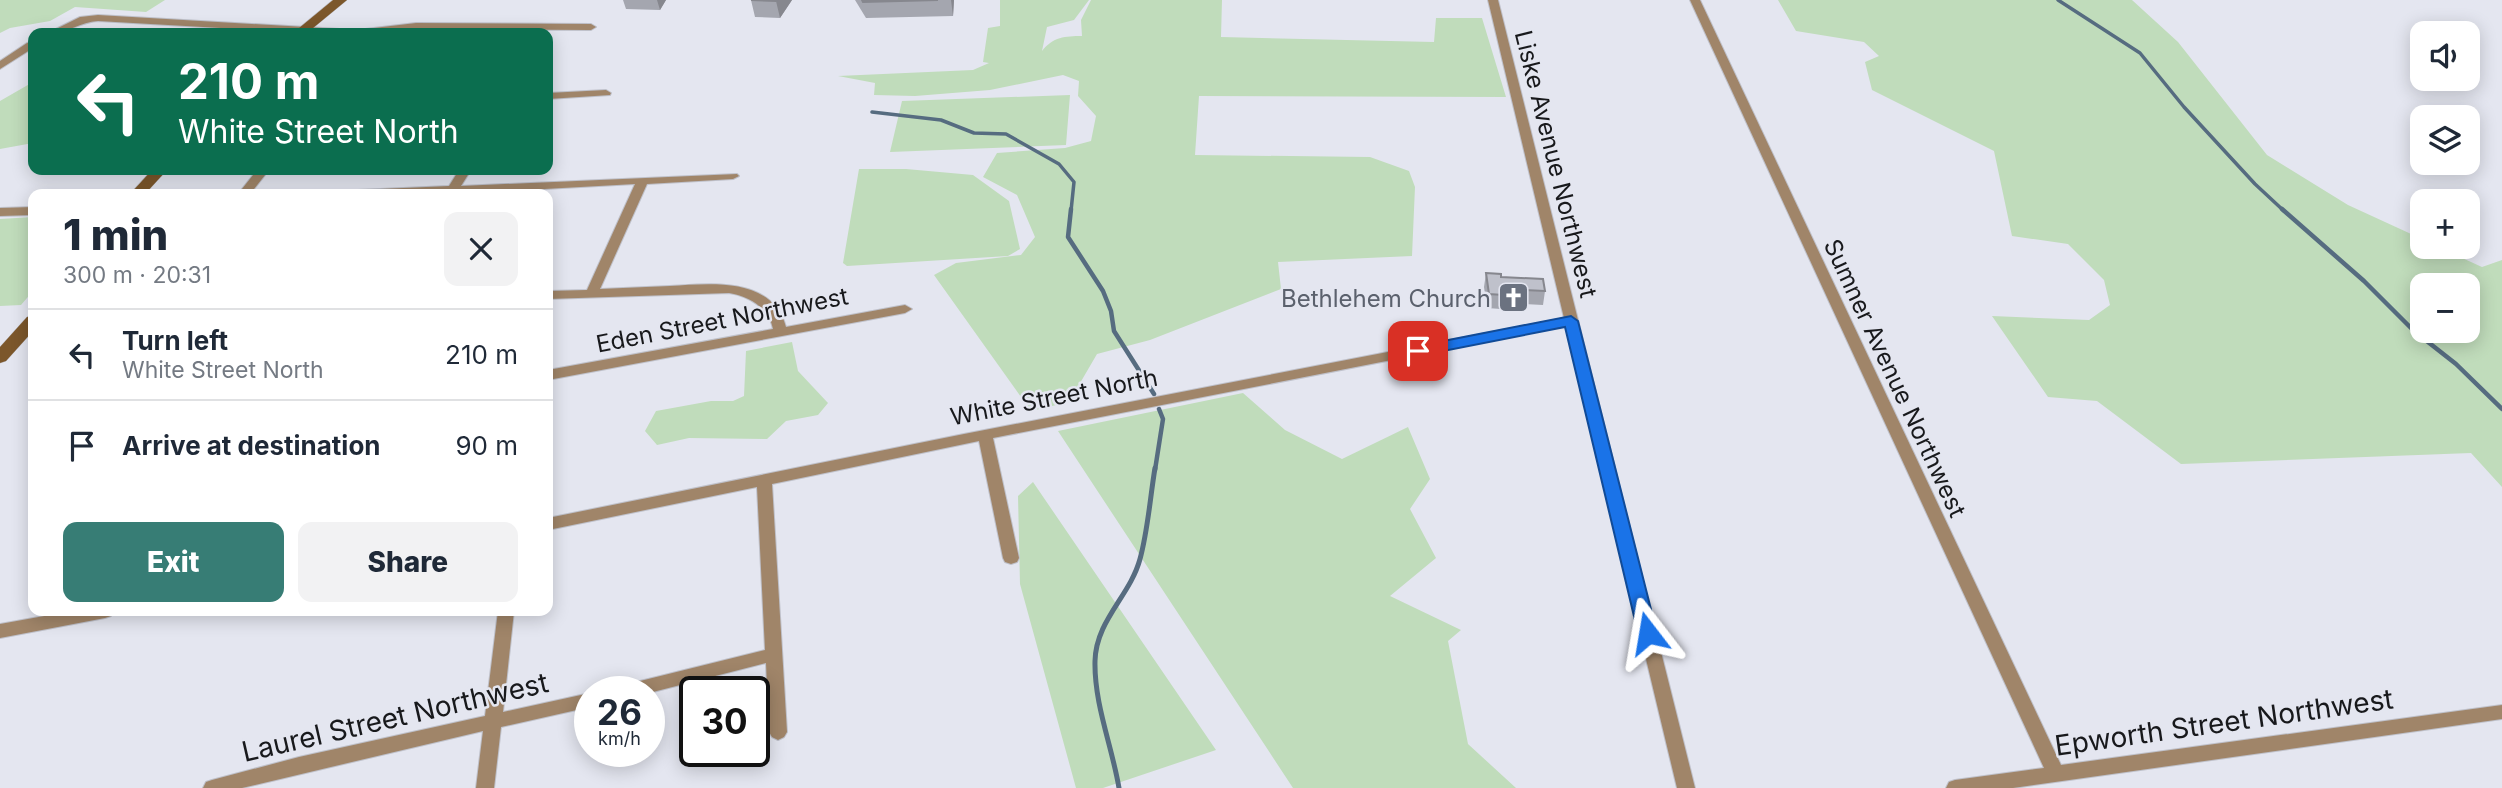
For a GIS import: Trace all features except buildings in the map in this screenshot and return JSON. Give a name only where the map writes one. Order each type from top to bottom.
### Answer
[{"type":"main road","points":[[312,28],[341,0]]},
{"type":"main road","points":[[314,28],[354,0]]},
{"type":"main road","points":[[142,189],[155,175]]},
{"type":"main road","points":[[154,189],[166,175]]},
{"type":"main road","points":[[0,341],[28,312]]},
{"type":"main road","points":[[0,357],[28,326]]},
{"type":"street","name":"Liske Avenue Northwest","points":[[1493,0],[1686,788]]},
{"type":"street","name":"Sumner Avenue Northwest","points":[[1695,0],[2056,774]]},
{"type":"street","points":[[64,28],[84,19],[98,18],[248,28]]},
{"type":"street","points":[[553,32],[591,27]]},
{"type":"street","points":[[401,28],[460,28]]},
{"type":"street","points":[[0,58],[28,46]]},
{"type":"street","points":[[0,66],[28,47]]},
{"type":"street","points":[[553,96],[606,93]]},
{"type":"street","points":[[248,189],[259,175]]},
{"type":"street","points":[[503,189],[733,176]]},
{"type":"street","points":[[591,293],[642,181]]},
{"type":"street","points":[[0,212],[28,211]]},
{"type":"street","points":[[553,295],[735,290],[763,302],[773,310],[779,321],[780,332]]},
{"type":"street","name":"Eden Street Northwest","points":[[553,374],[905,309]]},
{"type":"street","name":"White Street North","points":[[553,523],[985,435],[1571,321]]},
{"type":"street","points":[[985,435],[1011,558]]},
{"type":"street","points":[[764,480],[778,732]]},
{"type":"street","points":[[0,631],[79,616]]},
{"type":"street","points":[[485,788],[505,616]]},
{"type":"street","points":[[665,682],[775,654]]},
{"type":"street","name":"Laurel Street Northwest","points":[[212,788],[299,765],[574,704]]},
{"type":"street","name":"Epworth Street Northwest","points":[[1955,788],[2502,712]]},
{"type":"green space","points":[[0,0],[165,0],[146,12],[75,7],[50,21],[10,28],[0,33]]},
{"type":"green space","points":[[1000,0],[1089,0],[1074,20],[1047,27],[1042,51],[1060,38],[1082,36],[1081,20],[1091,0],[1222,0],[1221,37],[1434,42],[1436,18],[1482,18],[1506,97],[1199,96],[1195,155],[1370,157],[1409,171],[1415,187],[1412,256],[1278,262],[1281,289],[1150,340],[1097,354],[1069,402],[1031,411],[934,275],[956,263],[1021,255],[1035,237],[1017,195],[983,177],[997,153],[1065,148],[1091,141],[1096,116],[1078,96],[1079,81],[1063,75],[990,90],[915,96],[874,95],[875,83],[838,76],[973,70],[989,63],[983,62],[988,28],[1000,26]]},
{"type":"green space","points":[[1778,0],[2132,0],[2178,42],[2267,155],[2348,205],[2410,233],[2410,259],[2464,259],[2482,267],[2502,260],[2502,487],[2471,453],[2181,464],[2097,401],[2048,397],[1992,316],[2089,320],[2110,305],[2104,280],[2068,244],[2012,236],[1994,151],[1872,90],[1865,62],[1879,56],[1864,42],[1796,31]]},
{"type":"green space","points":[[28,85],[28,144],[0,149],[0,101]]},
{"type":"green space","points":[[1070,95],[1066,145],[890,152],[902,101]]},
{"type":"green space","points":[[859,169],[906,169],[973,175],[1009,201],[1020,249],[1008,256],[847,266],[843,263]]},
{"type":"green space","points":[[28,217],[28,297],[21,305],[0,306],[0,219]]},
{"type":"green space","points":[[792,342],[798,371],[828,403],[818,415],[786,421],[767,439],[689,438],[657,445],[645,431],[656,411],[711,401],[733,401],[744,396],[746,351]]},
{"type":"green space","points":[[1243,393],[1285,430],[1342,459],[1408,427],[1430,479],[1410,509],[1436,558],[1390,596],[1461,630],[1448,641],[1468,744],[1516,788],[1293,788],[1058,431]]},
{"type":"green space","points":[[1033,482],[1216,750],[1103,788],[1076,788],[1020,584],[1018,496]]},
{"type":"waterway","points":[[2058,0],[2140,53],[2184,107],[2255,184],[2284,211]]},
{"type":"waterway","points":[[872,112],[941,120],[974,133],[1006,134],[1059,164],[1074,182],[1071,211]]},
{"type":"waterway","points":[[1071,209],[1068,237],[1103,291],[1111,311],[1114,331],[1154,394]]},
{"type":"waterway","points":[[2282,209],[2364,281],[2414,331],[2456,364],[2502,409]]},
{"type":"waterway","points":[[1155,470],[1163,419],[1159,409]]},
{"type":"waterway","points":[[1119,788],[1100,709],[1095,661],[1101,633],[1129,585],[1140,559],[1155,468]]},
{"type":"place","name":"Bethlehem Church","points":[[1514,298]]},
{"type":"route","points":[[1418,351],[1571,321],[1648,633]]}]
